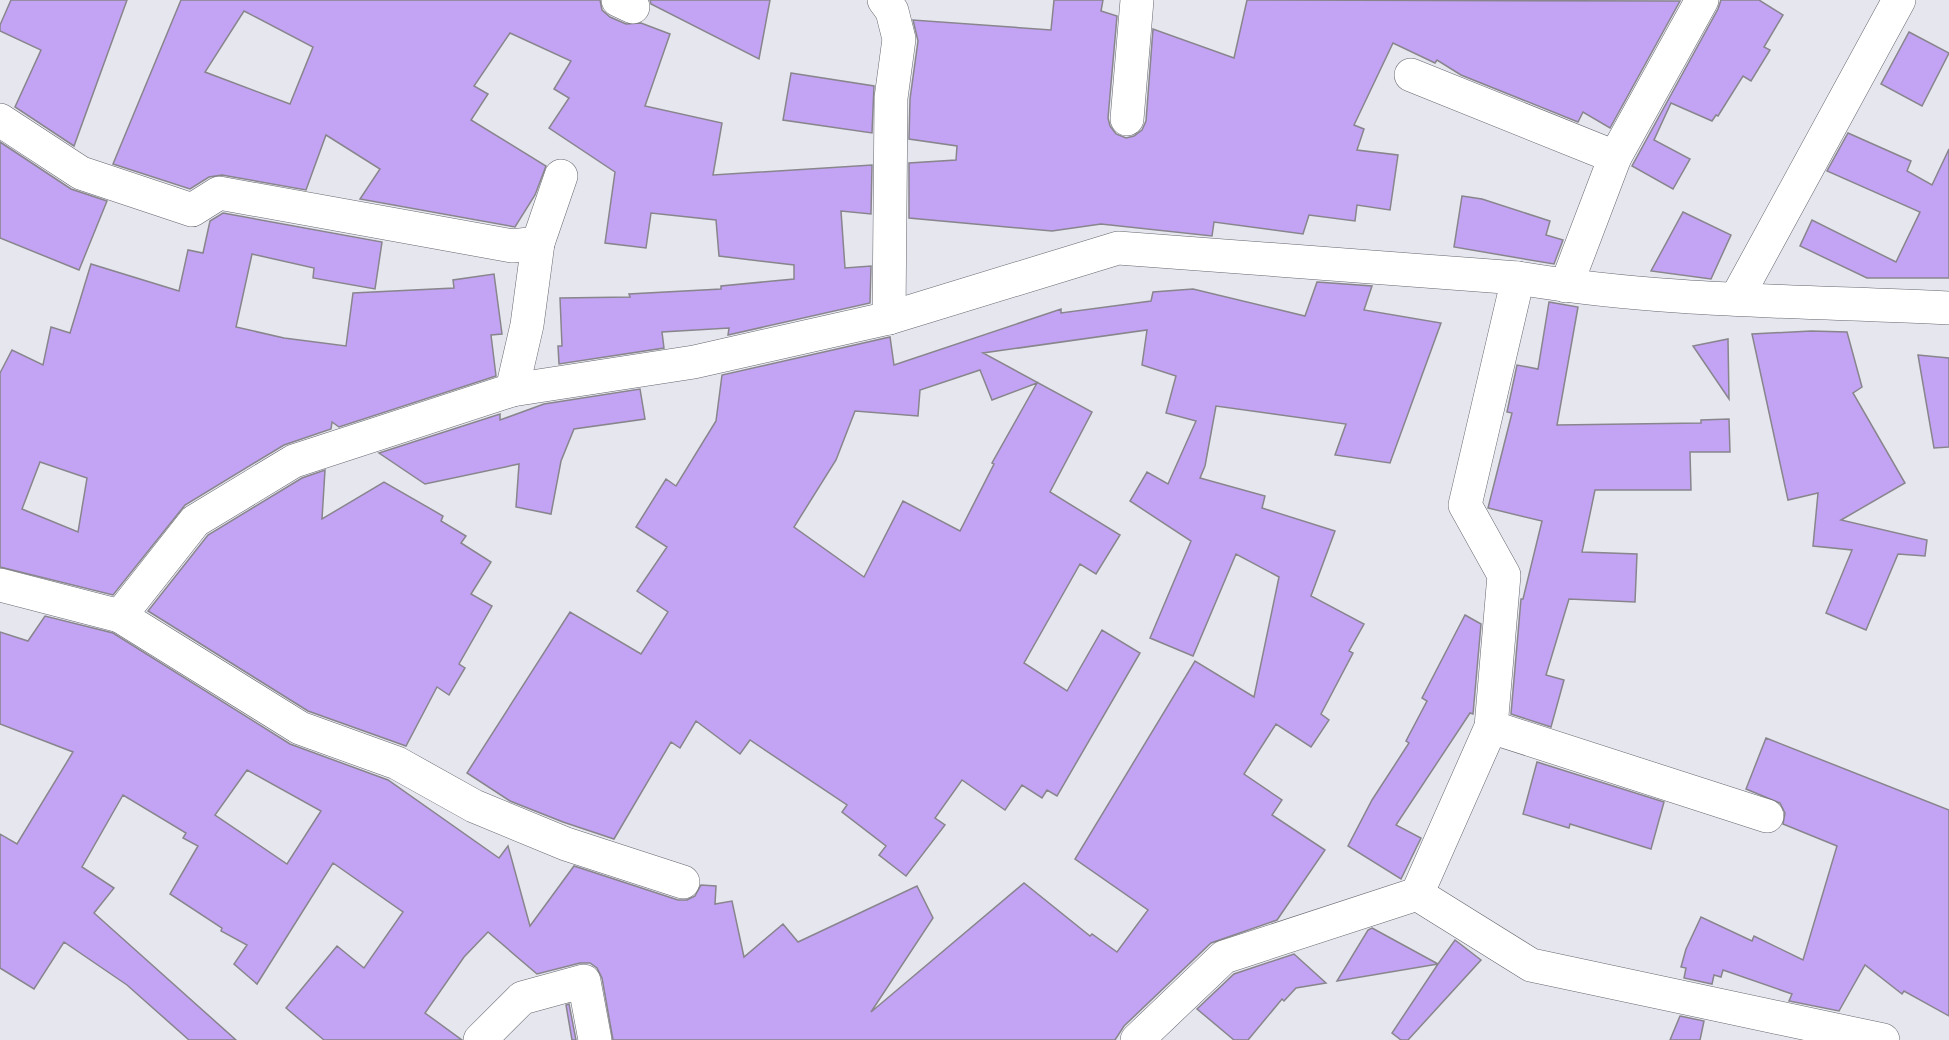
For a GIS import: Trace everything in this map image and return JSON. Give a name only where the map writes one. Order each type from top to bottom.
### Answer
[{"type":"street","points":[[884,0],[892,11],[899,39],[891,98],[889,318]]},
{"type":"street","points":[[1127,119],[1137,0]]},
{"type":"street","points":[[1566,286],[1615,156],[1702,0]]},
{"type":"street","points":[[1736,299],[1899,0]]},
{"type":"street","points":[[1411,75],[1615,156]]},
{"type":"street","points":[[0,120],[81,173],[192,210],[219,193],[512,246],[538,243]]},
{"type":"street","points":[[512,390],[527,325],[538,243],[561,176]]},
{"type":"street","points":[[120,616],[195,521],[294,461],[512,390],[694,362],[889,318],[1118,248],[1518,278],[1566,286],[1736,299],[1949,308]]},
{"type":"street","points":[[1137,1040],[1224,957],[1417,894],[1491,727],[1504,575],[1465,505],[1518,278]]},
{"type":"street","points":[[0,585],[120,616],[300,728],[397,763],[474,806],[566,844],[683,882]]},
{"type":"street","points":[[1491,727],[1767,816]]},
{"type":"street","points":[[1417,894],[1531,965],[1639,986],[1867,1039],[1883,1040]]},
{"type":"street","points":[[480,1040],[522,998],[584,981],[595,1040]]},
{"type":"building","points":[[11,0],[127,0],[74,146],[15,107],[41,50],[0,31],[0,25]]},
{"type":"building","points":[[181,0],[600,0],[602,10],[610,17],[626,24],[641,23],[670,34],[645,106],[722,123],[713,175],[872,165],[871,214],[841,211],[845,268],[871,266],[870,303],[728,335],[729,328],[662,332],[664,348],[559,364],[558,346],[562,346],[560,298],[630,297],[629,294],[721,289],[721,286],[794,279],[794,265],[719,256],[716,220],[651,213],[646,248],[605,243],[615,172],[549,128],[569,98],[554,89],[571,61],[510,33],[474,86],[488,94],[471,120],[546,166],[535,195],[515,227],[360,199],[380,169],[326,135],[306,190],[222,175],[209,177],[190,189],[113,164]],"holes":[[[244,11],[313,47],[290,104],[205,72]]]},
{"type":"building","points":[[650,0],[770,0],[759,59],[651,4]]},
{"type":"building","points":[[1054,0],[1103,0],[1101,11],[1117,16],[1108,118],[1116,134],[1126,138],[1142,130],[1146,121],[1153,29],[1234,58],[1247,0],[1680,1],[1610,128],[1583,112],[1578,122],[1461,75],[1437,60],[1435,63],[1393,43],[1354,125],[1364,129],[1357,150],[1398,155],[1390,210],[1357,205],[1355,221],[1309,215],[1303,234],[1214,222],[1212,236],[1101,224],[1052,231],[909,218],[909,163],[956,160],[957,146],[909,139],[910,99],[918,41],[913,20],[1051,30]]},
{"type":"building","points":[[1721,0],[1759,0],[1783,15],[1764,47],[1770,50],[1751,81],[1743,76],[1718,116],[1716,115],[1712,121],[1671,103],[1654,140],[1690,159],[1673,189],[1632,166]]},
{"type":"building","points":[[1909,32],[1949,53],[1922,106],[1881,84]]},
{"type":"building","points":[[791,73],[874,86],[872,133],[783,120]]},
{"type":"building","points":[[1848,133],[1911,161],[1907,171],[1932,185],[1949,149],[1949,278],[1867,278],[1800,246],[1812,220],[1896,262],[1920,212],[1827,171]]},
{"type":"building","points":[[0,142],[71,189],[107,201],[79,270],[0,238]]},
{"type":"building","points":[[1462,196],[1482,199],[1550,221],[1546,235],[1563,240],[1554,264],[1454,247]]},
{"type":"building","points":[[1683,212],[1731,235],[1711,279],[1651,271]]},
{"type":"building","points":[[223,213],[382,242],[375,289],[313,278],[314,268],[252,254],[236,327],[284,338],[346,346],[353,293],[454,288],[453,280],[494,274],[502,334],[491,335],[496,376],[339,427],[332,422],[331,429],[284,445],[185,505],[113,595],[0,567],[0,373],[12,350],[43,365],[51,327],[70,333],[91,264],[179,291],[188,250],[203,253],[210,221]],"holes":[[[40,462],[87,478],[78,532],[22,509]]]},
{"type":"building","points":[[1317,282],[1372,286],[1364,310],[1441,323],[1390,463],[1335,455],[1346,424],[1216,406],[1205,466],[1200,478],[1265,496],[1262,508],[1335,531],[1311,596],[1364,624],[1349,651],[1353,653],[1321,714],[1329,720],[1311,747],[1276,724],[1244,774],[1282,800],[1272,815],[1325,850],[1277,920],[1211,943],[1124,1026],[1115,1040],[613,1040],[602,978],[597,968],[590,963],[580,963],[537,974],[488,932],[464,957],[425,1013],[462,1040],[324,1040],[286,1008],[337,946],[364,968],[403,912],[333,863],[257,984],[234,964],[247,945],[221,931],[222,928],[170,894],[198,846],[183,838],[186,833],[123,795],[82,867],[114,888],[94,913],[236,1040],[189,1040],[127,985],[64,942],[34,989],[0,968],[0,834],[17,844],[73,752],[0,724],[0,632],[28,641],[45,616],[113,633],[290,744],[388,780],[499,858],[508,846],[530,926],[574,866],[678,900],[687,900],[695,896],[701,885],[716,886],[715,904],[732,901],[744,957],[783,924],[798,942],[917,886],[933,918],[871,1012],[1024,883],[1090,936],[1092,934],[1117,952],[1148,910],[1075,859],[1195,661],[1254,697],[1279,577],[1236,554],[1193,656],[1150,638],[1191,541],[1130,501],[1147,472],[1168,484],[1196,421],[1166,413],[1176,376],[1142,365],[1147,330],[983,353],[1092,412],[1050,492],[1120,535],[1096,574],[1080,564],[1024,663],[1067,691],[1102,630],[1140,653],[1057,796],[1047,790],[1042,798],[1022,785],[1005,810],[962,780],[935,818],[945,825],[906,876],[879,855],[886,846],[842,812],[847,805],[750,740],[740,754],[696,721],[680,748],[671,742],[614,839],[510,801],[467,773],[570,612],[641,654],[668,612],[637,591],[667,547],[636,527],[666,479],[676,486],[716,421],[722,375],[890,337],[894,365],[1061,309],[1061,313],[1151,301],[1153,292],[1193,289],[1305,316]],"holes":[[[980,370],[992,400],[1037,383],[992,463],[994,464],[960,531],[903,501],[864,577],[794,527],[836,460],[855,411],[918,416],[920,390]],[[247,770],[321,811],[287,864],[215,815]]]},
{"type":"building","points":[[1549,302],[1578,307],[1557,425],[1701,423],[1701,420],[1729,419],[1730,452],[1690,452],[1691,490],[1595,490],[1582,552],[1637,554],[1635,602],[1569,599],[1546,675],[1564,680],[1551,727],[1511,714],[1521,599],[1523,599],[1542,521],[1488,508],[1512,413],[1507,412],[1517,365],[1538,369]]},
{"type":"building","points":[[1847,332],[1862,387],[1853,393],[1905,483],[1841,520],[1927,540],[1925,556],[1898,554],[1866,630],[1826,613],[1852,550],[1813,546],[1818,493],[1788,500],[1752,334]]},
{"type":"building","points":[[1728,339],[1729,399],[1693,346]]},
{"type":"building","points":[[1918,355],[1949,358],[1949,447],[1934,448]]},
{"type":"building","points":[[640,389],[645,419],[574,429],[561,461],[551,514],[516,507],[519,464],[425,484],[379,453],[500,414],[500,420],[544,404]]},
{"type":"building","points":[[325,470],[322,519],[384,482],[443,516],[441,521],[466,536],[461,543],[491,562],[471,594],[492,606],[459,664],[465,668],[449,695],[437,687],[406,746],[308,711],[148,611],[208,535],[302,478]]},
{"type":"building","points":[[1465,615],[1481,624],[1473,714],[1470,713],[1396,825],[1421,838],[1401,879],[1348,846],[1372,800],[1409,743],[1406,741],[1427,701],[1422,698]]},
{"type":"building","points":[[1766,738],[1949,810],[1949,1016],[1904,991],[1902,994],[1865,965],[1839,1011],[1789,1001],[1792,994],[1723,970],[1721,977],[1714,975],[1712,984],[1684,978],[1686,968],[1681,967],[1686,949],[1701,917],[1752,941],[1754,936],[1803,960],[1837,846],[1783,824],[1785,813],[1780,803],[1746,789]]},
{"type":"building","points":[[1537,762],[1664,802],[1651,849],[1570,824],[1569,828],[1523,814]]},
{"type":"building","points":[[1372,928],[1438,964],[1337,981],[1368,930]]},
{"type":"building","points":[[1455,940],[1481,960],[1408,1040],[1401,1040],[1392,1033]]},
{"type":"building","points":[[1294,954],[1326,983],[1296,988],[1284,1001],[1282,999],[1248,1040],[1234,1040],[1197,1009],[1234,974]]},
{"type":"building","points":[[569,1004],[576,1040],[572,1040],[566,1005]]},
{"type":"building","points":[[1680,1016],[1704,1021],[1700,1040],[1670,1040]]}]
